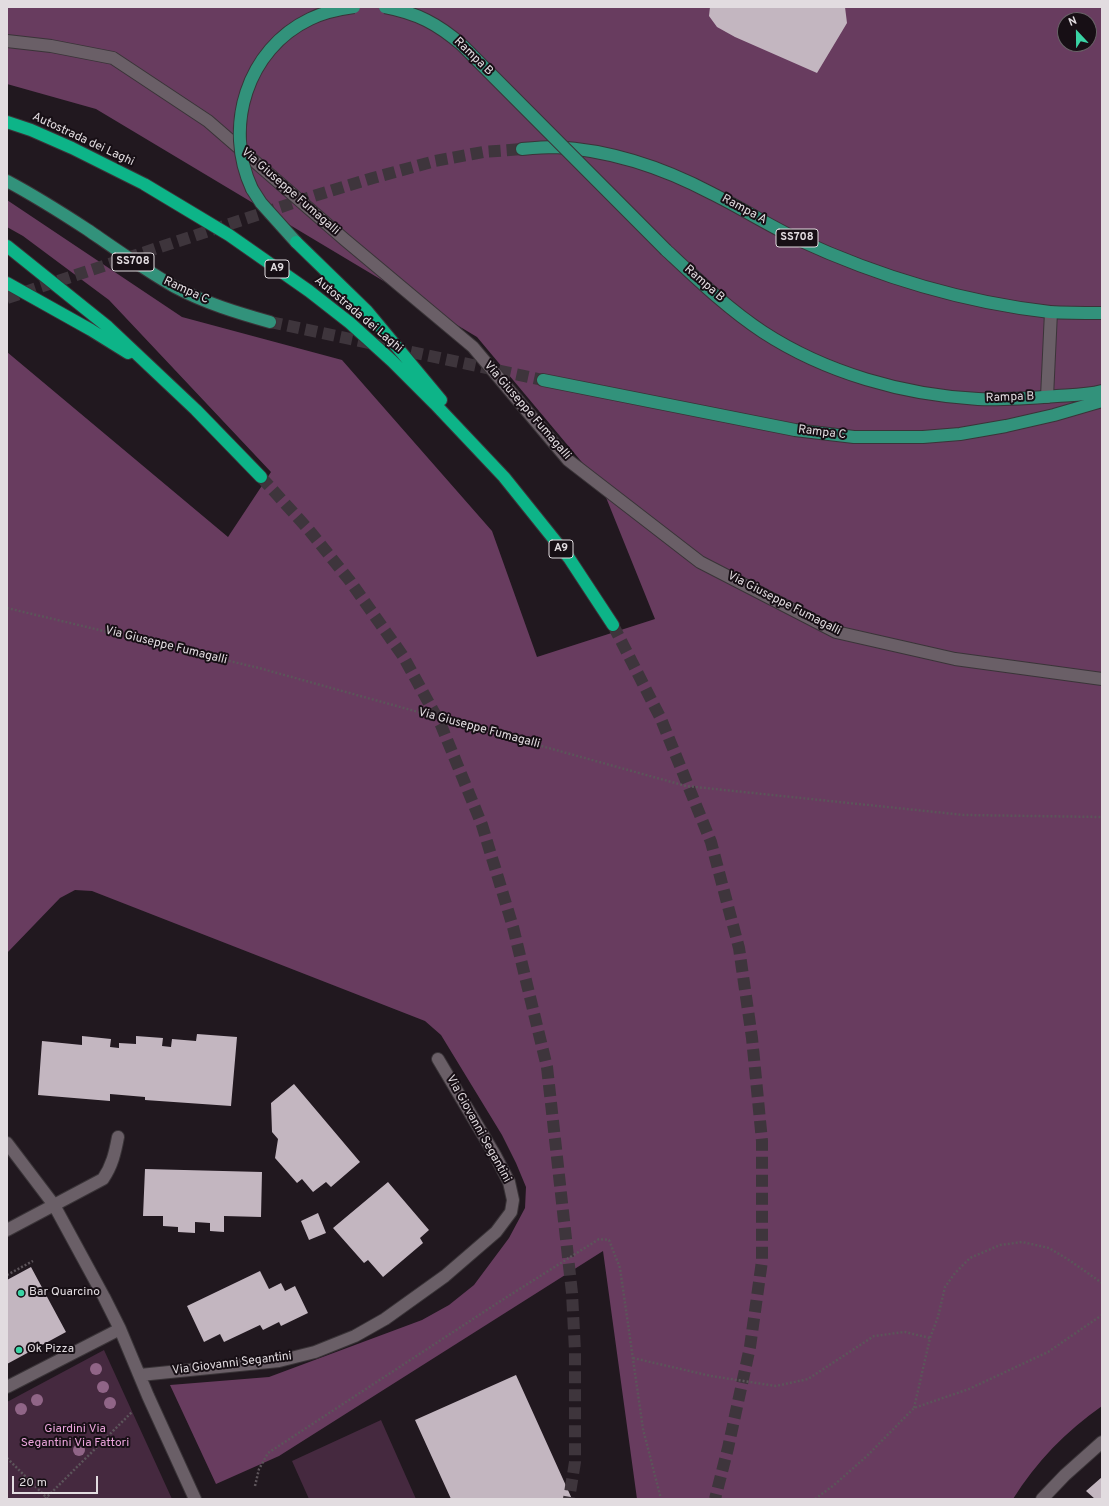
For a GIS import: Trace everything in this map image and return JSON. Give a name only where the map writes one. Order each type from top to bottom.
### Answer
[{"type":"highway","name":"Autostrada dei Laghi","points":[[7,122],[31,130],[72,148],[144,184],[229,236],[308,291],[350,323],[392,361],[504,477],[569,558],[612,624]]},
{"type":"highway","points":[[296,242],[367,311],[504,477]]},
{"type":"highway","points":[[7,246],[108,327],[196,410],[261,477]]},
{"type":"highway","points":[[7,283],[91,330],[149,367]]},
{"type":"main road","points":[[296,242],[261,203],[252,188],[242,164],[239,144],[239,128],[244,99],[256,69],[274,46],[296,27],[309,19],[324,13],[354,7]]},
{"type":"main road","name":"Rampa B","points":[[385,7],[414,14],[428,20],[445,31],[462,45],[666,250],[739,315],[796,351],[824,364],[889,386],[928,393],[978,399],[1012,399],[1102,392]]},
{"type":"main road","name":"Rampa A","points":[[522,149],[555,147],[604,153],[626,158],[680,178],[712,193],[796,238],[866,268],[937,291],[1051,312],[1102,313]]},
{"type":"main road","name":"Rampa C","points":[[7,182],[32,195],[88,230],[149,272],[177,288],[203,300],[270,322]]},
{"type":"main road","name":"Rampa C","points":[[543,380],[795,430],[854,437],[923,437],[960,434],[1006,426],[1054,415],[1102,401]]},
{"type":"street","name":"Via Giuseppe Fumagalli","points":[[7,40],[51,46],[113,58],[208,121],[344,239],[473,347],[568,460],[700,562],[836,632],[955,659],[1102,679]]},
{"type":"street","points":[[1047,397],[1051,312]]},
{"type":"street","name":"Via Giovanni Segantini","points":[[140,1375],[279,1361],[315,1352],[355,1336],[385,1319],[445,1276],[496,1232],[511,1212],[513,1200],[509,1182],[495,1155],[438,1059]]},
{"type":"street","points":[[7,1230],[103,1180],[110,1170],[118,1137]]},
{"type":"street","points":[[7,1143],[54,1205],[120,1329],[148,1396],[195,1499]]},
{"type":"street","points":[[7,1387],[120,1329]]},
{"type":"street","points":[[1042,1499],[1102,1442]]},
{"type":"path","name":"Via Giuseppe Fumagalli","points":[[7,608],[259,668],[686,786],[964,814],[1102,816]]},
{"type":"path","points":[[255,1486],[259,1469],[268,1453],[499,1302],[599,1239],[609,1240],[620,1268],[643,1429],[661,1499]]},
{"type":"path","points":[[914,1408],[930,1338],[938,1317],[945,1287],[955,1273],[970,1258],[1000,1245],[1022,1242],[1049,1248],[1102,1283]]},
{"type":"path","points":[[7,1275],[33,1261]]},
{"type":"path","points":[[815,1499],[834,1485],[867,1456],[914,1408],[969,1389],[1048,1352],[1102,1315]]},
{"type":"path","points":[[634,1358],[711,1376],[776,1386],[808,1379],[874,1336],[905,1332],[930,1338]]},
{"type":"path","points":[[7,1458],[46,1499],[148,1396]]},
{"type":"green space","name":"Giardini Via Segantini Via Fattori","points":[[104,1350],[172,1499],[7,1499],[7,1402]]},
{"type":"green space","points":[[381,1420],[416,1499],[309,1499],[292,1461]]},
{"type":"shaded area","points":[[7,7],[1102,7],[1102,1406],[1076,1426],[1053,1448],[1032,1472],[1013,1499],[637,1499],[603,1251],[279,1456],[216,1484],[170,1385],[269,1377],[422,1320],[449,1305],[474,1285],[509,1238],[525,1208],[526,1187],[502,1135],[441,1035],[425,1021],[92,891],[75,890],[60,898],[7,953],[7,352],[228,537],[271,472],[109,300],[23,236],[7,227],[7,200],[182,317],[342,360],[492,531],[537,657],[655,619],[601,485],[477,337],[96,109],[7,84]]},
{"type":"building","points":[[710,7],[845,7],[847,23],[817,73],[735,37],[717,27],[709,16]]},
{"type":"building","points":[[197,1034],[237,1037],[231,1106],[145,1100],[145,1097],[110,1094],[110,1101],[38,1095],[42,1041],[82,1045],[82,1036],[111,1039],[110,1047],[119,1048],[119,1043],[136,1044],[136,1036],[163,1038],[162,1046],[171,1047],[172,1039],[196,1041]]},
{"type":"building","points":[[294,1084],[360,1162],[331,1187],[326,1182],[313,1192],[302,1179],[297,1183],[275,1158],[278,1139],[272,1132],[271,1103]]},
{"type":"building","points":[[145,1169],[262,1172],[261,1217],[224,1216],[224,1232],[210,1231],[210,1223],[195,1222],[195,1233],[178,1232],[178,1227],[163,1226],[163,1216],[143,1216]]},
{"type":"building","points":[[388,1182],[429,1230],[420,1238],[423,1243],[383,1277],[368,1260],[364,1263],[333,1228]]},
{"type":"building","points":[[318,1213],[326,1233],[309,1240],[301,1221]]},
{"type":"building","points":[[31,1267],[66,1332],[7,1364],[7,1280]]},
{"type":"building","points":[[260,1271],[269,1289],[281,1283],[285,1291],[295,1286],[308,1313],[281,1326],[279,1322],[263,1330],[260,1325],[224,1342],[220,1334],[204,1342],[187,1306]]},
{"type":"building","points":[[516,1375],[572,1499],[451,1499],[415,1420]]},
{"type":"building","points":[[1102,1477],[1102,1499],[1095,1499],[1086,1491]]},
{"type":"tunnel","points":[[7,298],[314,196],[373,178],[435,161],[483,152],[522,149]]},
{"type":"tunnel","points":[[270,322],[543,380]]},
{"type":"tunnel","points":[[261,477],[309,530],[350,581],[403,656],[441,725],[482,825],[513,927],[547,1067],[572,1293],[575,1351],[575,1462],[569,1499]]},
{"type":"tunnel","points":[[613,625],[661,719],[711,842],[739,948],[752,1038],[762,1141],[762,1261],[750,1347],[728,1448],[715,1499]]},
{"type":"place","name":"Bar Quarcino","points":[[21,1293]]},
{"type":"place","name":"Ok Pizza","points":[[19,1350]]}]
